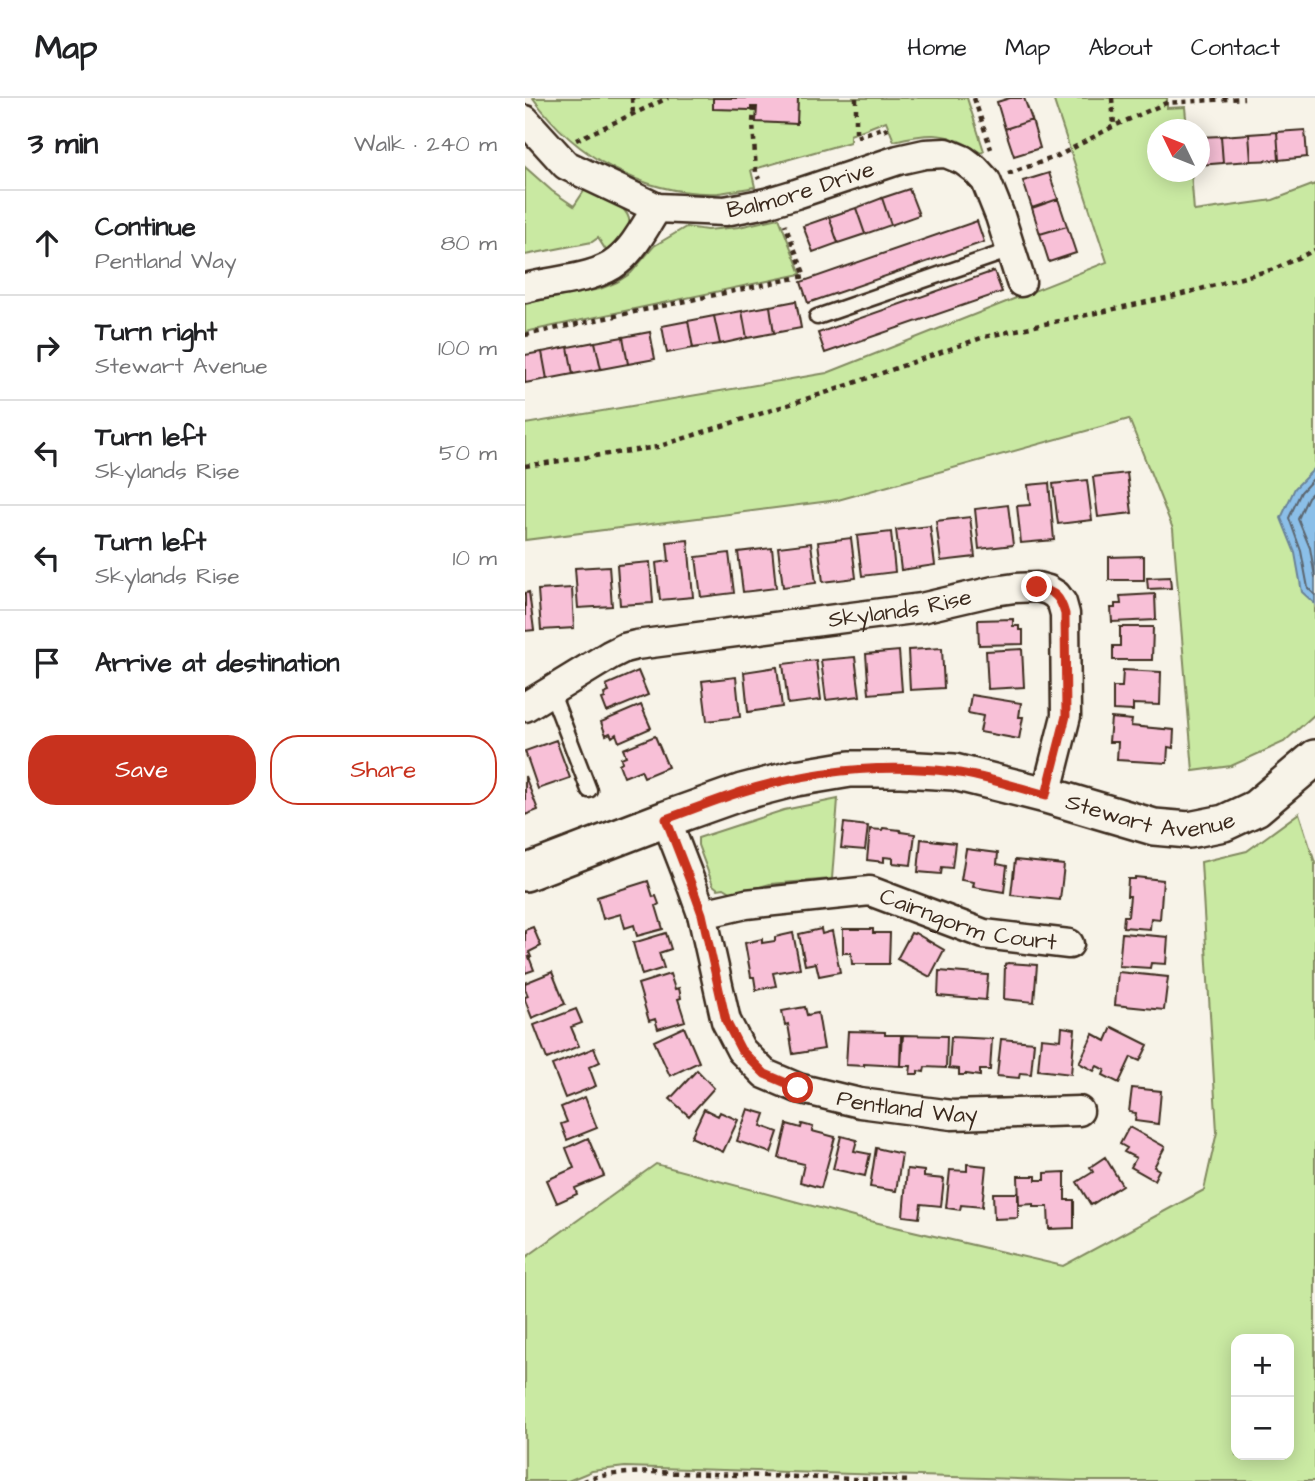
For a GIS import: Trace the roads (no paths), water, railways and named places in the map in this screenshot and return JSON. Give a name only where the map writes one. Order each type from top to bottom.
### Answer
[{"type":"street","name":"Balmore Drive","points":[[525,120],[566,165],[657,208],[725,211],[771,201],[898,160],[946,153],[963,160],[993,179],[993,196],[1021,282]]},
{"type":"street","points":[[525,288],[598,272],[617,261],[633,245],[657,208]]},
{"type":"street","name":"Skylands Rise","points":[[525,707],[610,655],[636,645],[921,608],[994,591],[1037,587],[1056,595],[1065,614],[1066,716],[1046,795]]},
{"type":"street","name":"Stewart Avenue","points":[[525,873],[742,792],[796,778],[850,769],[954,772],[1046,795],[1153,827],[1189,830],[1224,822],[1256,808],[1315,758]]},
{"type":"street","name":"Pentland Way","points":[[666,819],[702,914],[726,1021],[741,1050],[765,1074],[798,1088],[860,1103],[952,1115],[1079,1111]]},
{"type":"street","name":"Cairngorm Court","points":[[702,914],[746,904],[870,891],[984,934],[1069,944]]},
{"type":"lane","points":[[817,317],[1011,250]]},
{"type":"lane","points":[[551,691],[589,790]]},
{"type":"water","points":[[1315,468],[1315,604],[1302,592],[1295,553],[1281,518],[1295,488]]}]
